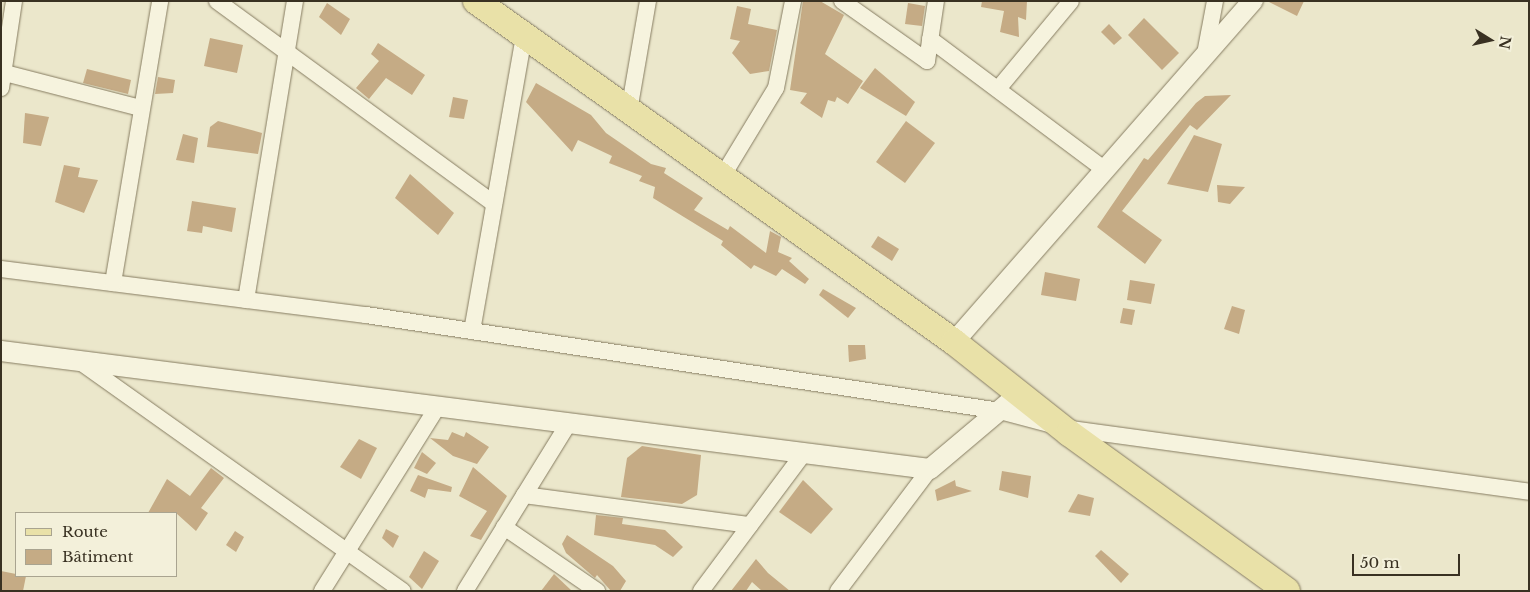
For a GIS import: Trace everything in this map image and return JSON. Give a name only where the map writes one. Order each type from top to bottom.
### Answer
[{"type":"main road","points":[[476,1],[954,342],[1064,428],[1233,549],[1287,591]]},
{"type":"street","points":[[14,1],[2,78],[140,108]]},
{"type":"street","points":[[113,283],[140,108],[160,1]]},
{"type":"street","points":[[217,1],[494,204]]},
{"type":"street","points":[[246,300],[296,1]]},
{"type":"street","points":[[629,111],[648,1]]},
{"type":"street","points":[[722,177],[776,88],[793,1]]},
{"type":"street","points":[[842,1],[927,61],[936,1]]},
{"type":"street","points":[[998,89],[1071,1]]},
{"type":"street","points":[[1205,54],[1214,1]]},
{"type":"street","points":[[954,342],[1253,1]]},
{"type":"street","points":[[472,331],[524,36]]},
{"type":"street","points":[[930,39],[1104,169]]},
{"type":"street","points":[[1,269],[472,331],[1000,411],[1064,428],[1332,468],[1529,492]]},
{"type":"street","points":[[1,351],[568,424],[930,468]]},
{"type":"street","points":[[79,361],[402,591]]},
{"type":"street","points":[[838,591],[930,468],[1019,394]]},
{"type":"street","points":[[322,591],[438,406]]},
{"type":"street","points":[[465,591],[568,424]]},
{"type":"street","points":[[701,591],[804,453]]},
{"type":"street","points":[[524,494],[750,525]]},
{"type":"street","points":[[504,526],[597,591]]},
{"type":"building","points":[[803,1],[820,1],[844,15],[825,54],[863,81],[848,104],[837,97],[835,102],[828,100],[822,118],[800,103],[807,93],[790,90]]},
{"type":"building","points":[[982,1],[1027,1],[1026,20],[1018,17],[1019,37],[1000,32],[1004,11],[981,7]]},
{"type":"building","points":[[1267,1],[1304,1],[1297,16]]},
{"type":"building","points":[[327,3],[350,19],[341,35],[319,17]]},
{"type":"building","points":[[908,3],[925,6],[922,26],[905,24]]},
{"type":"building","points":[[737,6],[751,9],[748,24],[777,30],[769,71],[750,74],[732,53],[740,41],[730,39]]},
{"type":"building","points":[[1144,18],[1179,53],[1162,70],[1128,35]]},
{"type":"building","points":[[1109,24],[1122,38],[1114,45],[1101,32]]},
{"type":"building","points":[[210,38],[243,45],[237,73],[204,66]]},
{"type":"building","points":[[378,43],[425,75],[412,95],[386,78],[369,99],[356,88],[379,61],[371,54]]},
{"type":"building","points":[[875,68],[915,102],[906,116],[860,88]]},
{"type":"building","points":[[87,69],[131,80],[128,94],[83,83]]},
{"type":"building","points":[[158,77],[175,80],[173,93],[155,94]]},
{"type":"building","points":[[536,83],[591,115],[606,133],[651,164],[666,168],[664,173],[703,198],[694,210],[728,230],[730,226],[766,253],[770,231],[781,237],[778,252],[792,258],[789,261],[809,279],[805,284],[782,269],[776,276],[754,265],[751,269],[721,245],[723,241],[653,198],[655,187],[639,181],[642,176],[609,163],[612,156],[578,140],[572,152],[526,102]]},
{"type":"building","points":[[1231,95],[1197,130],[1190,125],[1122,211],[1162,240],[1145,264],[1097,227],[1144,158],[1148,160],[1196,103],[1205,96]]},
{"type":"building","points":[[453,97],[468,100],[464,119],[449,117]]},
{"type":"building","points":[[25,113],[49,117],[41,146],[23,143]]},
{"type":"building","points":[[218,121],[262,133],[258,154],[207,147],[210,127]]},
{"type":"building","points":[[906,121],[935,143],[905,183],[876,162]]},
{"type":"building","points":[[183,134],[198,138],[194,163],[176,160]]},
{"type":"building","points":[[1194,135],[1222,144],[1208,192],[1167,184]]},
{"type":"building","points":[[64,165],[80,168],[78,177],[98,180],[84,213],[55,202]]},
{"type":"building","points":[[410,174],[454,213],[438,235],[395,198]]},
{"type":"building","points":[[1217,185],[1245,187],[1230,204],[1218,202]]},
{"type":"building","points":[[192,201],[236,208],[232,232],[203,226],[202,233],[187,231]]},
{"type":"building","points":[[878,236],[899,249],[892,261],[871,247]]},
{"type":"building","points":[[1045,272],[1080,279],[1076,301],[1041,295]]},
{"type":"building","points":[[1130,280],[1155,284],[1151,304],[1127,300]]},
{"type":"building","points":[[823,289],[856,308],[848,318],[819,295]]},
{"type":"building","points":[[1232,306],[1245,310],[1239,334],[1224,329]]},
{"type":"building","points":[[1123,308],[1135,310],[1132,325],[1120,323]]},
{"type":"building","points":[[848,345],[865,345],[866,359],[849,362]]},
{"type":"building","points":[[452,432],[464,437],[466,432],[489,447],[477,464],[453,456],[430,438],[448,440]]},
{"type":"building","points":[[359,439],[377,448],[361,479],[340,467]]},
{"type":"building","points":[[642,446],[701,455],[697,495],[682,504],[621,497],[627,458]]},
{"type":"building","points":[[422,452],[436,463],[427,474],[414,468]]},
{"type":"building","points":[[473,467],[507,496],[481,540],[470,536],[487,511],[459,496]]},
{"type":"building","points":[[211,468],[224,478],[201,508],[208,513],[196,531],[178,515],[178,512],[149,512],[167,479],[190,496]]},
{"type":"building","points":[[1002,471],[1031,476],[1028,498],[999,490]]},
{"type":"building","points":[[418,475],[452,487],[451,492],[428,489],[425,498],[410,491]]},
{"type":"building","points":[[803,480],[833,509],[811,534],[779,512]]},
{"type":"building","points":[[955,480],[956,486],[972,491],[937,501],[935,490]]},
{"type":"building","points":[[1078,494],[1094,498],[1090,516],[1068,512]]},
{"type":"building","points":[[596,515],[623,518],[622,524],[665,530],[683,547],[673,557],[655,545],[594,535]]},
{"type":"building","points":[[386,529],[399,536],[393,548],[382,538]]},
{"type":"building","points":[[235,531],[244,537],[236,552],[226,545]]},
{"type":"building","points":[[567,535],[613,566],[626,581],[620,591],[611,591],[597,575],[595,578],[566,553],[562,544]]},
{"type":"building","points":[[1101,550],[1129,574],[1121,583],[1095,556]]},
{"type":"building","points":[[424,551],[439,561],[422,589],[409,577]]},
{"type":"building","points":[[756,559],[768,573],[790,591],[762,591],[752,582],[746,591],[731,591]]},
{"type":"building","points":[[1,571],[15,574],[15,577],[26,577],[23,591],[1,591]]},
{"type":"building","points":[[554,574],[572,591],[541,591]]}]
